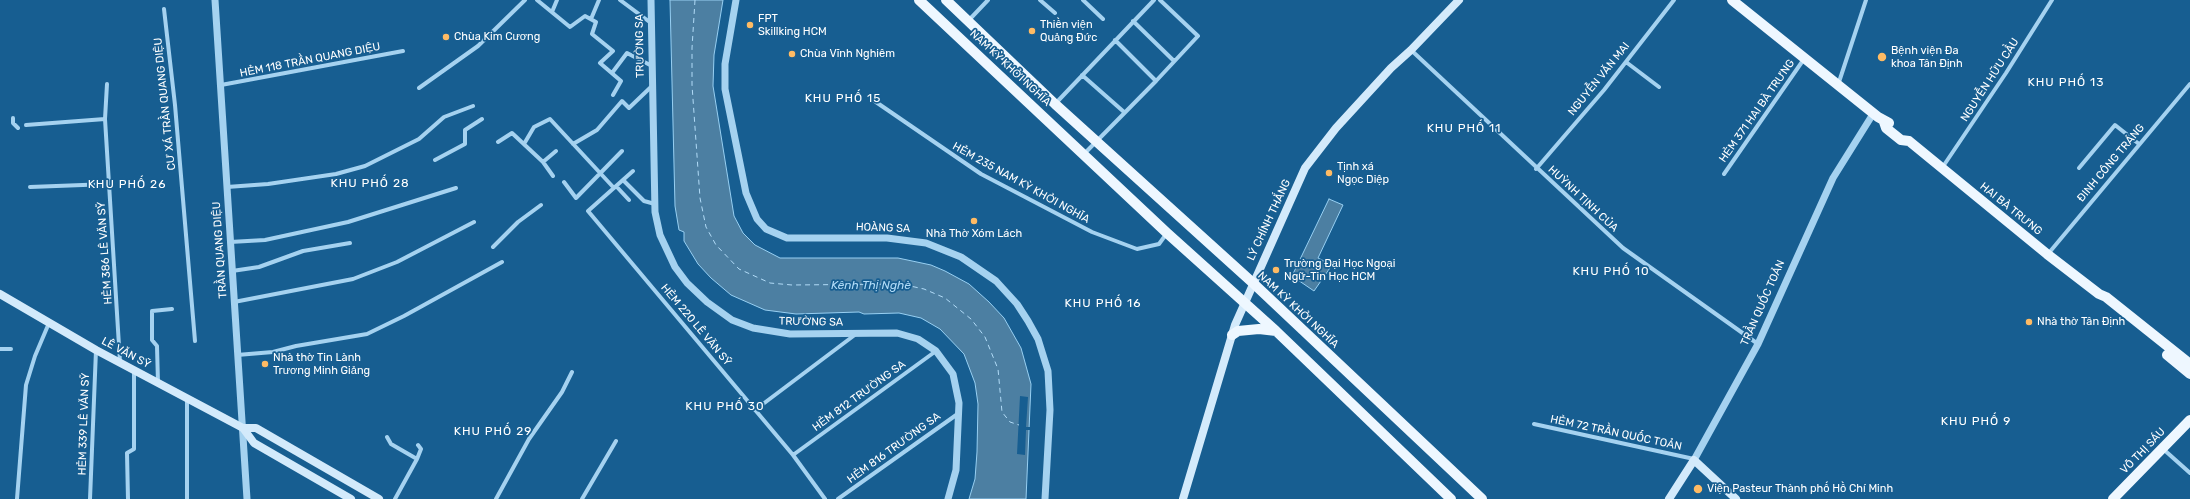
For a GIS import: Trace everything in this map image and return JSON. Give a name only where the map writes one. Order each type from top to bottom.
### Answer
[{"type":"main road","name":"NAM KỲ KHỞI NGHĨA","points":[[919,0],[1167,233],[1276,331],[1451,499]]},
{"type":"main road","name":"NAM KỲ KHỞI NGHĨA","points":[[946,0],[1055,104],[1252,283],[1482,499]]},
{"type":"main road","name":"LÝ CHÍNH THẮNG","points":[[1183,499],[1232,335],[1244,302],[1305,168],[1336,128],[1391,68],[1411,50],[1459,0]]},
{"type":"main road","name":"HAI BÀ TRƯNG","points":[[1732,0],[1884,122],[1886,128],[1901,140],[1908,142],[2048,254],[2099,294],[2106,297],[2190,364]]},
{"type":"main road","name":"LÊ VĂN SỸ","points":[[0,294],[96,350],[243,428],[254,443],[351,499]]},
{"type":"main road","name":"HAI BÀ TRƯNG","points":[[2099,294],[2102,300],[2190,374]]},
{"type":"main road","points":[[1232,335],[1238,331],[1259,329],[1276,331]]},
{"type":"main road","name":"VÕ THỊ SÁU","points":[[2113,499],[2190,420]]},
{"type":"main road","name":"LÊ VĂN SỸ","points":[[243,428],[256,428],[379,499]]},
{"type":"main road","points":[[1694,460],[1736,499]]},
{"type":"main road","name":"TRẦN QUỐC TOẢN","points":[[1669,499],[1694,460]]},
{"type":"street","name":"TRẦN QUANG DIỆU","points":[[215,0],[237,355],[243,428],[246,499]]},
{"type":"street","points":[[419,88],[478,46],[525,0]]},
{"type":"street","points":[[537,0],[570,27],[585,16],[596,22],[592,34],[613,51],[600,62],[620,81],[613,94]]},
{"type":"street","points":[[552,12],[558,0]]},
{"type":"street","points":[[591,19],[600,0]]},
{"type":"street","points":[[620,0],[651,24]]},
{"type":"street","name":"TRƯỜNG SA","points":[[651,0],[655,204],[660,235],[675,267],[695,292],[723,315],[753,328],[777,333],[902,334],[918,339],[936,351],[953,374],[958,394],[960,412],[955,479],[948,499]]},
{"type":"street","name":"HOÀNG SA","points":[[736,0],[725,64],[725,89],[746,192],[757,219],[766,229],[787,238],[887,238],[926,243],[950,252],[971,263],[1003,288],[1028,321],[1038,339],[1048,371],[1050,410],[1045,499]]},
{"type":"street","points":[[969,21],[988,0]]},
{"type":"street","points":[[1040,0],[1055,13]]},
{"type":"street","points":[[1082,0],[1103,19]]},
{"type":"street","points":[[1055,104],[1154,0]]},
{"type":"street","points":[[1084,154],[1198,36],[1160,0]]},
{"type":"street","name":"NGUYỄN VĂN MAI","points":[[1536,168],[1626,62],[1674,0]]},
{"type":"street","points":[[1838,85],[1866,0]]},
{"type":"street","name":"NGUYỄN HỮU CẦU","points":[[1941,168],[2006,73],[2052,0]]},
{"type":"street","name":"CƯ XÁ TRẦN QUANG DIỆU","points":[[164,8],[175,105],[195,341]]},
{"type":"street","points":[[1133,21],[1174,62]]},
{"type":"street","points":[[1115,40],[1156,81]]},
{"type":"street","name":"HUỲNH TỊNH CỦA","points":[[1411,50],[1622,248],[1758,344]]},
{"type":"street","name":"HẺM 118 TRẦN QUANG DIỆU","points":[[221,86],[403,51]]},
{"type":"street","points":[[612,74],[627,53],[652,66]]},
{"type":"street","name":"HẺM 371 HAI BÀ TRƯNG","points":[[1724,174],[1804,59]]},
{"type":"street","points":[[1626,62],[1659,87]]},
{"type":"street","points":[[1082,75],[1124,112]]},
{"type":"street","name":"HẺM 386 LÊ VĂN SỸ","points":[[107,84],[105,119],[120,362]]},
{"type":"street","name":"ÐINH CÔNG TRÁNG","points":[[2048,254],[2190,84]]},
{"type":"street","points":[[573,144],[597,130],[622,100],[629,108],[652,86]]},
{"type":"street","name":"HẺM 235 NAM KỲ KHỞI NGHĨA","points":[[872,100],[981,174],[1092,232],[1137,249],[1159,244],[1167,233]]},
{"type":"street","points":[[227,187],[268,184],[336,174],[365,166],[419,139],[444,117],[473,106]]},
{"type":"street","name":"TRẦN QUỐC TOẢN","points":[[1694,460],[1758,344],[1833,178],[1873,114]]},
{"type":"street","points":[[12,118],[12,123],[18,128]]},
{"type":"street","points":[[26,124],[105,119]]},
{"type":"street","points":[[435,160],[465,144],[465,130],[482,119]]},
{"type":"street","points":[[524,144],[534,127],[550,119],[601,174],[630,200]]},
{"type":"street","points":[[2078,168],[2115,124],[2139,144]]},
{"type":"street","points":[[498,142],[512,133],[543,162],[553,176]]},
{"type":"street","points":[[543,162],[556,151]]},
{"type":"street","points":[[564,182],[576,198],[622,151]]},
{"type":"street","name":"HẺM 220 LÊ VĂN SỸ","points":[[633,171],[588,211],[793,455],[825,499]]},
{"type":"street","points":[[623,180],[644,201],[655,204]]},
{"type":"street","points":[[30,187],[109,184]]},
{"type":"street","points":[[230,242],[265,240],[348,222],[456,188]]},
{"type":"street","points":[[493,247],[518,222],[541,205]]},
{"type":"street","points":[[234,302],[354,279],[397,262],[474,222]]},
{"type":"street","points":[[232,271],[259,266],[303,251],[350,243]]},
{"type":"street","points":[[237,355],[273,352],[296,346],[367,334],[404,316],[502,262]]},
{"type":"street","points":[[158,383],[156,346],[152,340],[152,311],[172,309]]},
{"type":"street","points":[[17,499],[26,385],[35,356],[49,323]]},
{"type":"street","points":[[755,410],[858,333]]},
{"type":"street","points":[[0,349],[10,349]]},
{"type":"street","name":"HẺM 339 LÊ VĂN SỸ","points":[[90,499],[96,350]]},
{"type":"street","name":"HẺM 812 TRƯỜNG SA","points":[[793,455],[936,351]]},
{"type":"street","points":[[128,499],[127,453],[134,449],[134,370]]},
{"type":"street","points":[[496,499],[529,439],[562,392],[572,372]]},
{"type":"street","points":[[187,399],[187,499]]},
{"type":"street","name":"HẺM 816 TRƯỜNG SA","points":[[838,499],[960,412]]},
{"type":"street","name":"HẺM 72 TRẦN QUỐC TOẢN","points":[[1534,424],[1694,460]]},
{"type":"street","points":[[387,437],[391,444],[417,459]]},
{"type":"street","points":[[582,499],[616,440]]},
{"type":"street","points":[[396,499],[417,459],[421,449],[418,445]]},
{"type":"street","points":[[2162,448],[2190,473]]},
{"type":"water","name":"Kênh Thị Nghè","points":[[670,0],[723,0],[714,55],[713,86],[734,216],[743,233],[755,245],[780,258],[898,258],[931,265],[969,284],[1004,318],[1021,348],[1031,384],[1026,499],[969,499],[975,479],[977,452],[978,404],[975,383],[964,354],[940,329],[921,318],[899,313],[864,314],[859,312],[796,314],[765,310],[731,295],[711,278],[698,264],[684,241],[684,232],[679,230],[675,206]]},
{"type":"water","points":[[1329,199],[1343,205],[1318,258],[1332,265],[1314,291],[1292,276]]},
{"type":"pier","points":[[1020,396],[1028,397],[1026,427],[1030,427],[1030,430],[1026,430],[1025,455],[1017,454]]},
{"type":"ferry route","points":[[695,0],[692,48],[692,85],[700,198],[706,227],[716,245],[739,269],[770,283],[792,285],[901,284],[924,289],[945,298],[971,319],[985,337],[998,369],[1002,412],[1010,422],[1019,425]]},
{"type":"place","name":"FPT Skillking HCM","points":[[750,25]]},
{"type":"place","name":"Thiền viện Quảng Đức","points":[[1032,31]]},
{"type":"place","name":"Chùa Kim Cương","points":[[446,37]]},
{"type":"place","name":"Chùa Vĩnh Nghiêm","points":[[792,54]]},
{"type":"place","name":"Bệnh viện Đa khoa Tân Định","points":[[1882,57]]},
{"type":"place","name":"Tịnh xá Ngọc Diệp","points":[[1329,173]]},
{"type":"place","name":"Nhà Thờ Xóm Lách","points":[[974,221]]},
{"type":"place","name":"Trường Đại Học Ngoại Ngữ-Tin Học HCM","points":[[1276,270]]},
{"type":"place","name":"Nhà thờ Tân Định","points":[[2029,322]]},
{"type":"place","name":"Nhà thờ Tin Lành Trương Minh Giảng","points":[[265,364]]},
{"type":"place","name":"Viện Pasteur Thành phố Hồ Chí Minh","points":[[1698,489]]},
{"type":"district","name":"KHU PHỐ 13","points":[[2066,83]]},
{"type":"district","name":"KHU PHỐ 15","points":[[843,99]]},
{"type":"district","name":"KHU PHỐ 11","points":[[1464,129]]},
{"type":"district","name":"KHU PHỐ 28","points":[[370,184]]},
{"type":"district","name":"KHU PHỐ 26","points":[[127,185]]},
{"type":"district","name":"KHU PHỐ 10","points":[[1611,272]]},
{"type":"district","name":"KHU PHỐ 16","points":[[1103,304]]},
{"type":"district","name":"KHU PHỐ 30","points":[[725,407]]},
{"type":"district","name":"KHU PHỐ 9","points":[[1976,422]]},
{"type":"district","name":"KHU PHỐ 29","points":[[493,432]]}]
